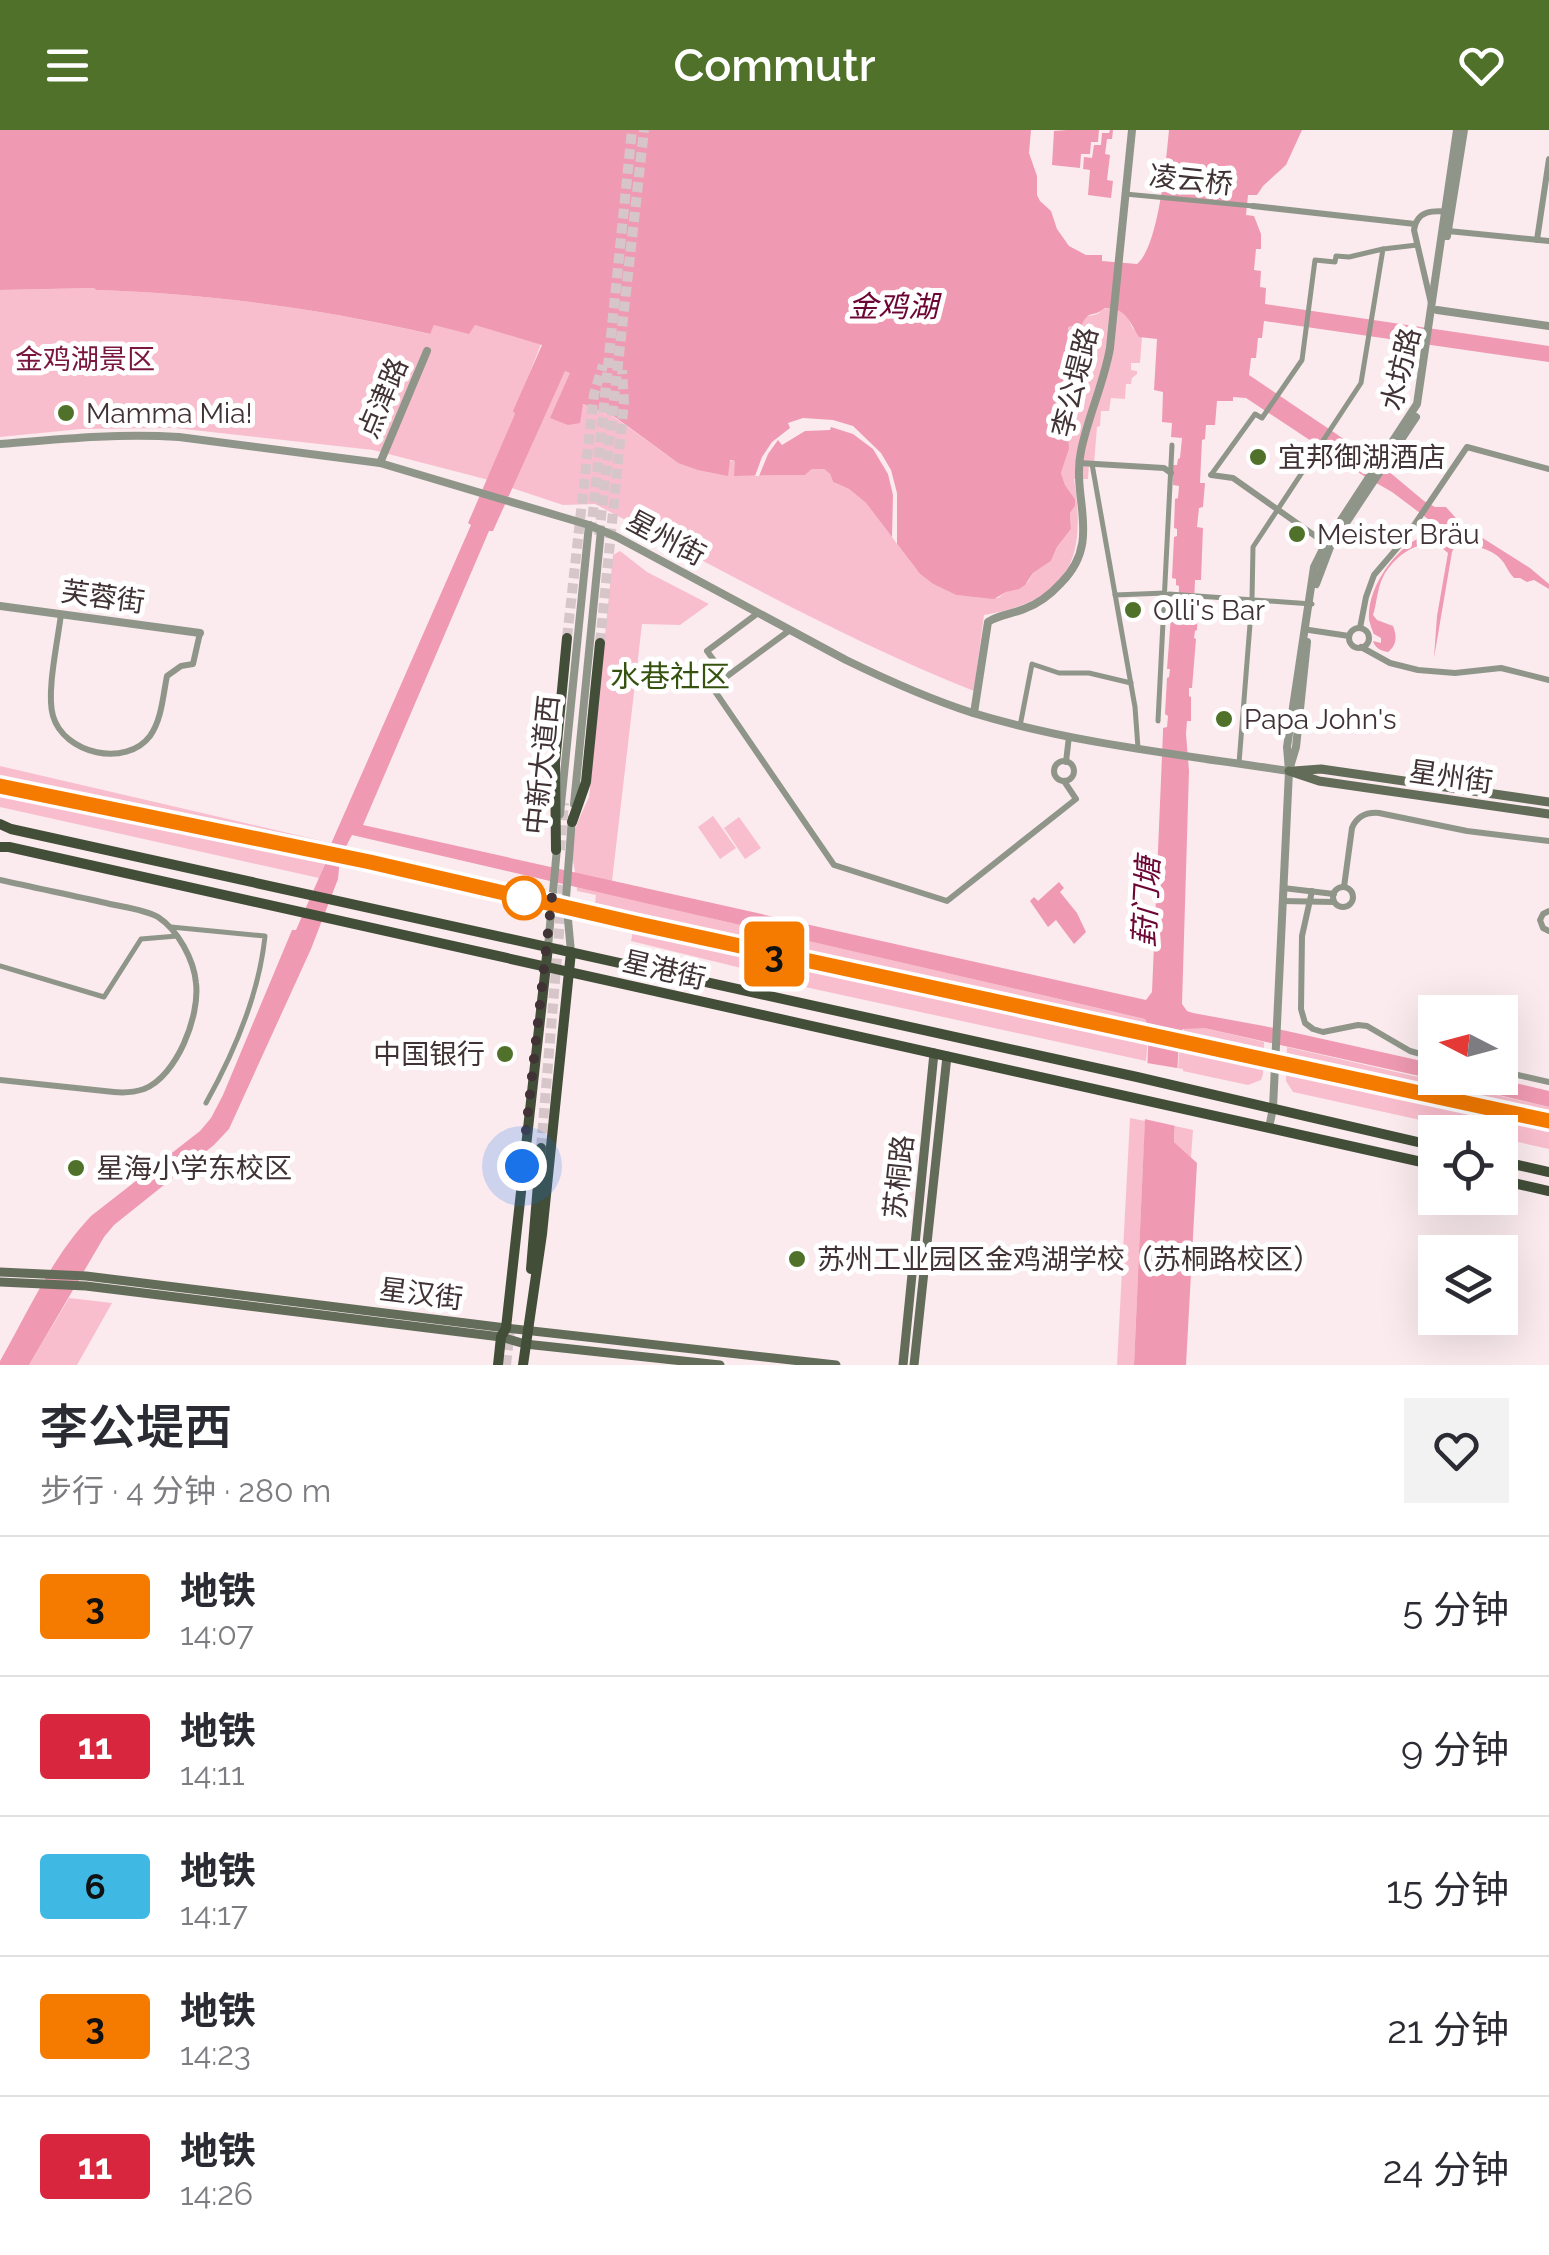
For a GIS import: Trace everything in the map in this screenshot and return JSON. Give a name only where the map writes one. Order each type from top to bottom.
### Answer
[{"type":"main road","points":[[556,850],[555,763],[567,638]]},
{"type":"main road","points":[[572,822],[586,782],[600,643]]},
{"type":"main road","name":"星州街","points":[[1289,771],[1321,769],[1549,802]]},
{"type":"main road","name":"星州街","points":[[1289,771],[1319,782],[1549,814]]},
{"type":"main road","name":"星港街","points":[[4,828],[1138,1076],[1418,1142]]},
{"type":"main road","name":"星港街","points":[[3,846],[1418,1161]]},
{"type":"main road","name":"中新大道西","points":[[498,1365],[548,947]]},
{"type":"main road","name":"中新大道西","points":[[523,1365],[542,1234],[570,952]]},
{"type":"main road","name":"苏桐路","points":[[902,1365],[934,1054]]},
{"type":"main road","name":"苏桐路","points":[[914,1365],[947,1056]]},
{"type":"main road","points":[[932,1075],[945,1076]]},
{"type":"main road","points":[[528,1330],[540,1148]]},
{"type":"main road","points":[[1518,1165],[1549,1172]]},
{"type":"main road","points":[[1518,1184],[1549,1191]]},
{"type":"main road","points":[[914,1254],[926,1255]]},
{"type":"main road","name":"星汉街","points":[[0,1272],[503,1332],[528,1330],[744,1360],[836,1365]]},
{"type":"main road","name":"星汉街","points":[[0,1282],[38,1278]]},
{"type":"main road","name":"星汉街","points":[[503,1332],[525,1344],[720,1365]]},
{"type":"street","name":"李公堤路","points":[[974,713],[988,622],[1029,608],[1063,581],[1079,557],[1084,539],[1079,463],[1106,373],[1132,130]]},
{"type":"street","name":"水坊路","points":[[1435,310],[1461,130]]},
{"type":"street","points":[[1537,240],[1549,159]]},
{"type":"street","name":"凌云桥","points":[[1125,194],[1252,206]]},
{"type":"street","points":[[1252,206],[1414,224]]},
{"type":"street","points":[[1448,212],[1426,212],[1414,224],[1435,310],[1549,326]]},
{"type":"street","name":"水坊路","points":[[1269,1128],[1289,771],[1287,746],[1310,604],[1328,545],[1409,430],[1421,406],[1448,212]]},
{"type":"street","points":[[1448,231],[1549,241]]},
{"type":"street","points":[[1328,545],[1233,478],[1211,475],[1255,414],[1262,418],[1302,360],[1315,260],[1335,262],[1336,256],[1418,246]]},
{"type":"street","points":[[1238,763],[1253,547],[1361,383],[1382,249]]},
{"type":"street","name":"点津路","points":[[380,464],[428,351]]},
{"type":"street","name":"星州街","points":[[0,444],[151,435],[380,464],[601,530],[885,679],[974,713],[1069,736],[1289,771]]},
{"type":"street","points":[[1158,721],[1172,445]]},
{"type":"street","points":[[1360,628],[1372,579],[1468,447],[1549,469]]},
{"type":"street","points":[[1079,463],[1164,468],[1171,473]]},
{"type":"street","points":[[1092,464],[1138,748]]},
{"type":"street","name":"中新大道西","points":[[548,947],[588,526]]},
{"type":"street","name":"中新大道西","points":[[570,952],[566,898],[601,530]]},
{"type":"street","points":[[1115,595],[1167,594],[1310,604]]},
{"type":"street","name":"水坊路","points":[[1289,771],[1296,747],[1310,604]]},
{"type":"street","name":"芙蓉街","points":[[0,606],[200,633]]},
{"type":"street","points":[[758,613],[707,651],[726,678],[790,630]]},
{"type":"street","points":[[61,614],[51,697],[53,716],[62,733],[77,746],[99,753],[117,754],[136,748],[150,736],[161,711],[167,676],[181,666],[194,664],[200,633]]},
{"type":"street","points":[[1349,636],[1360,628]]},
{"type":"street","points":[[1360,628],[1368,638],[1361,647]]},
{"type":"street","points":[[1308,630],[1349,636]]},
{"type":"street","points":[[1349,636],[1352,645],[1390,663],[1418,670],[1455,673],[1501,668],[1549,680]]},
{"type":"street","points":[[1020,726],[1032,664],[1059,673],[1089,672],[1130,683]]},
{"type":"street","points":[[724,674],[710,684],[834,865],[910,889],[948,900],[1076,799],[1054,770],[1057,764],[1066,762],[1074,771],[1064,781]]},
{"type":"street","points":[[1066,762],[1069,736]]},
{"type":"street","points":[[1344,888],[1352,828],[1361,816],[1369,813],[1549,841]]},
{"type":"street","points":[[0,880],[156,916],[176,936],[196,982],[196,1002],[180,1052],[155,1082],[142,1090],[122,1092],[0,1080]]},
{"type":"street","points":[[1283,888],[1312,891],[1335,898],[1345,906],[1352,901],[1352,892],[1338,889],[1335,898]]},
{"type":"street","points":[[1312,891],[1302,936],[1301,1013],[1305,1023],[1327,1032],[1367,1026],[1418,1053]]},
{"type":"street","points":[[1282,900],[1335,898]]},
{"type":"street","points":[[1549,911],[1540,922],[1549,930]]},
{"type":"street","points":[[168,926],[265,936],[251,1002],[225,1070],[206,1103]]},
{"type":"street","points":[[0,966],[104,997],[141,939],[176,936]]},
{"type":"street","points":[[1518,1075],[1549,1082]]},
{"type":"green space","name":"金鸡湖景区","points":[[94,288],[264,304],[429,334],[434,325],[475,324],[541,344],[514,413],[540,424],[565,370],[571,373],[582,404],[614,417],[678,463],[735,461],[735,476],[805,475],[812,469],[824,469],[833,482],[866,503],[920,574],[933,584],[956,595],[998,598],[1028,582],[1033,573],[1051,561],[1071,529],[1070,513],[1075,499],[1061,473],[1069,449],[1072,411],[1061,376],[1072,349],[1068,329],[1081,326],[1087,316],[1113,308],[1126,314],[1142,337],[1140,363],[1131,363],[1131,370],[1137,374],[1131,384],[1126,384],[1125,399],[1111,398],[1109,411],[1101,411],[1094,464],[1089,464],[1088,479],[1074,479],[1077,532],[1066,572],[1036,599],[984,615],[974,691],[829,626],[595,504],[563,505],[485,479],[373,450],[175,428],[81,429],[0,437],[0,290]]},
{"type":"green space","points":[[620,551],[647,572],[709,604],[680,625],[642,624],[612,881],[703,903],[702,916],[1145,1019],[1149,1028],[1146,1061],[805,987],[631,941],[636,917],[621,914],[620,919],[594,912],[596,895],[577,891],[572,844],[589,797],[613,555]]},
{"type":"green space","points":[[0,766],[331,843],[329,854],[319,878],[0,807]]},
{"type":"green space","points":[[713,816],[736,848],[720,859],[698,827]]},
{"type":"green space","points":[[739,817],[761,848],[745,859],[724,828]]},
{"type":"green space","points":[[1185,1028],[1204,1028],[1264,1042],[1261,1080],[1248,1085],[1178,1070],[1180,1036]]},
{"type":"green space","points":[[1287,1047],[1418,1077],[1418,1095],[1497,1095],[1549,1107],[1549,1149],[1518,1142],[1518,1115],[1418,1115],[1418,1119],[1293,1092],[1286,1081]]},
{"type":"green space","points":[[1130,1118],[1145,1121],[1134,1365],[1117,1365]]},
{"type":"green space","points":[[1175,1126],[1193,1130],[1191,1158],[1174,1142]]},
{"type":"green space","points":[[69,1298],[112,1303],[77,1365],[29,1365]]},
{"type":"water","name":"金鸡湖","points":[[0,130],[1031,130],[1029,153],[1037,176],[1037,195],[1051,211],[1069,246],[1086,255],[1102,255],[1102,261],[1137,264],[1145,254],[1156,222],[1169,130],[1302,130],[1286,165],[1257,195],[1248,195],[1246,215],[1254,216],[1261,234],[1254,270],[1261,271],[1265,304],[1549,346],[1549,362],[1264,321],[1249,375],[1375,460],[1424,501],[1446,507],[1462,525],[1530,568],[1549,584],[1549,589],[1534,580],[1514,578],[1500,558],[1489,551],[1455,546],[1434,658],[1448,553],[1430,545],[1412,548],[1395,561],[1381,582],[1373,615],[1393,626],[1396,637],[1388,652],[1379,649],[1373,641],[1381,643],[1381,638],[1374,634],[1369,619],[1378,582],[1402,550],[1437,531],[1436,525],[1246,398],[1217,401],[1215,425],[1206,425],[1202,440],[1200,483],[1205,483],[1197,527],[1203,528],[1201,580],[1195,580],[1197,630],[1189,688],[1191,721],[1187,721],[1186,734],[1189,771],[1182,1004],[1193,1013],[1418,1060],[1418,1076],[1204,1028],[1183,1029],[1179,1036],[1174,1142],[1197,1163],[1186,1365],[1134,1365],[1149,1028],[1145,1019],[352,835],[340,858],[338,879],[311,949],[229,1129],[114,1225],[29,1365],[0,1365],[41,1286],[77,1232],[91,1216],[200,1131],[211,1118],[471,525],[468,523],[542,345],[475,325],[469,334],[434,325],[430,334],[305,310],[94,288],[0,290]],"holes":[[[1105,308],[1126,316],[1139,337],[1157,339],[1154,390],[1163,392],[1162,422],[1172,423],[1171,437],[1182,438],[1180,458],[1173,465],[1173,485],[1179,486],[1175,499],[1177,536],[1172,578],[1179,586],[1178,611],[1171,616],[1152,992],[1146,1000],[363,825],[489,531],[493,531],[565,371],[570,373],[550,418],[568,425],[580,423],[583,404],[615,417],[678,463],[728,476],[730,460],[735,461],[734,476],[805,475],[812,469],[824,469],[833,482],[866,503],[920,574],[933,584],[956,595],[994,599],[1025,585],[1033,573],[1051,561],[1071,529],[1070,513],[1075,499],[1061,473],[1069,449],[1072,411],[1061,372],[1072,349],[1068,328],[1081,326],[1089,315]]]},
{"type":"water","points":[[1099,130],[1098,142],[1091,142],[1090,154],[1081,154],[1080,168],[1052,165],[1054,131]]},
{"type":"water","points":[[1110,130],[1112,139],[1107,139],[1105,154],[1110,155],[1107,180],[1113,181],[1111,198],[1088,195],[1090,170],[1083,169],[1084,157],[1092,158],[1094,145],[1101,145],[1102,133]]},
{"type":"water","points":[[1059,882],[1064,888],[1060,892],[1086,932],[1074,944],[1056,920],[1048,927],[1030,901],[1034,897],[1038,901]]},
{"type":"water","name":"金鸡湖","points":[[1518,1084],[1549,1091],[1549,1107],[1499,1095],[1518,1095]]},
{"type":"pier","points":[[803,418],[853,426],[881,453],[897,493],[897,544],[892,537],[893,495],[888,474],[873,449],[853,434],[831,427],[805,431],[782,445],[778,440],[759,476],[755,476],[772,442],[790,428],[788,423]]},
{"type":"pier","points":[[1141,1062],[1183,1069],[1180,1127],[1140,1118]]},
{"type":"tunnel","points":[[591,532],[632,130]]},
{"type":"tunnel","points":[[599,535],[644,130]]},
{"type":"tunnel","points":[[567,638],[594,394],[603,365]]},
{"type":"tunnel","points":[[600,643],[624,402],[622,370]]},
{"type":"tunnel","points":[[560,850],[564,803]]},
{"type":"tunnel","points":[[541,1148],[563,885]]},
{"type":"tunnel","points":[[506,1365],[511,1320]]},
{"type":"metro line","name":"3","points":[[0,786],[370,862],[1549,1121]]},
{"type":"place","name":"Mamma Mia!","points":[[66,413]]},
{"type":"place","name":"宜邦御湖酒店","points":[[1258,457]]},
{"type":"place","name":"Meister Bräu","points":[[1297,534]]},
{"type":"place","name":"Olli's Bar","points":[[1133,610]]},
{"type":"place","name":"Papa John's","points":[[1224,719]]},
{"type":"place","name":"中国银行","points":[[505,1054]]},
{"type":"place","name":"星海小学东校区","points":[[76,1168]]},
{"type":"place","name":"苏州工业园区金鸡湖学校（苏桐路校区）","points":[[797,1259]]},
{"type":"district","name":"水巷社区","points":[[670,676]]},
{"type":"route","points":[[522,1166],[552,896],[524,898]]},
{"type":"water label","name":"葑门塘","points":[[1146,902]]}]
